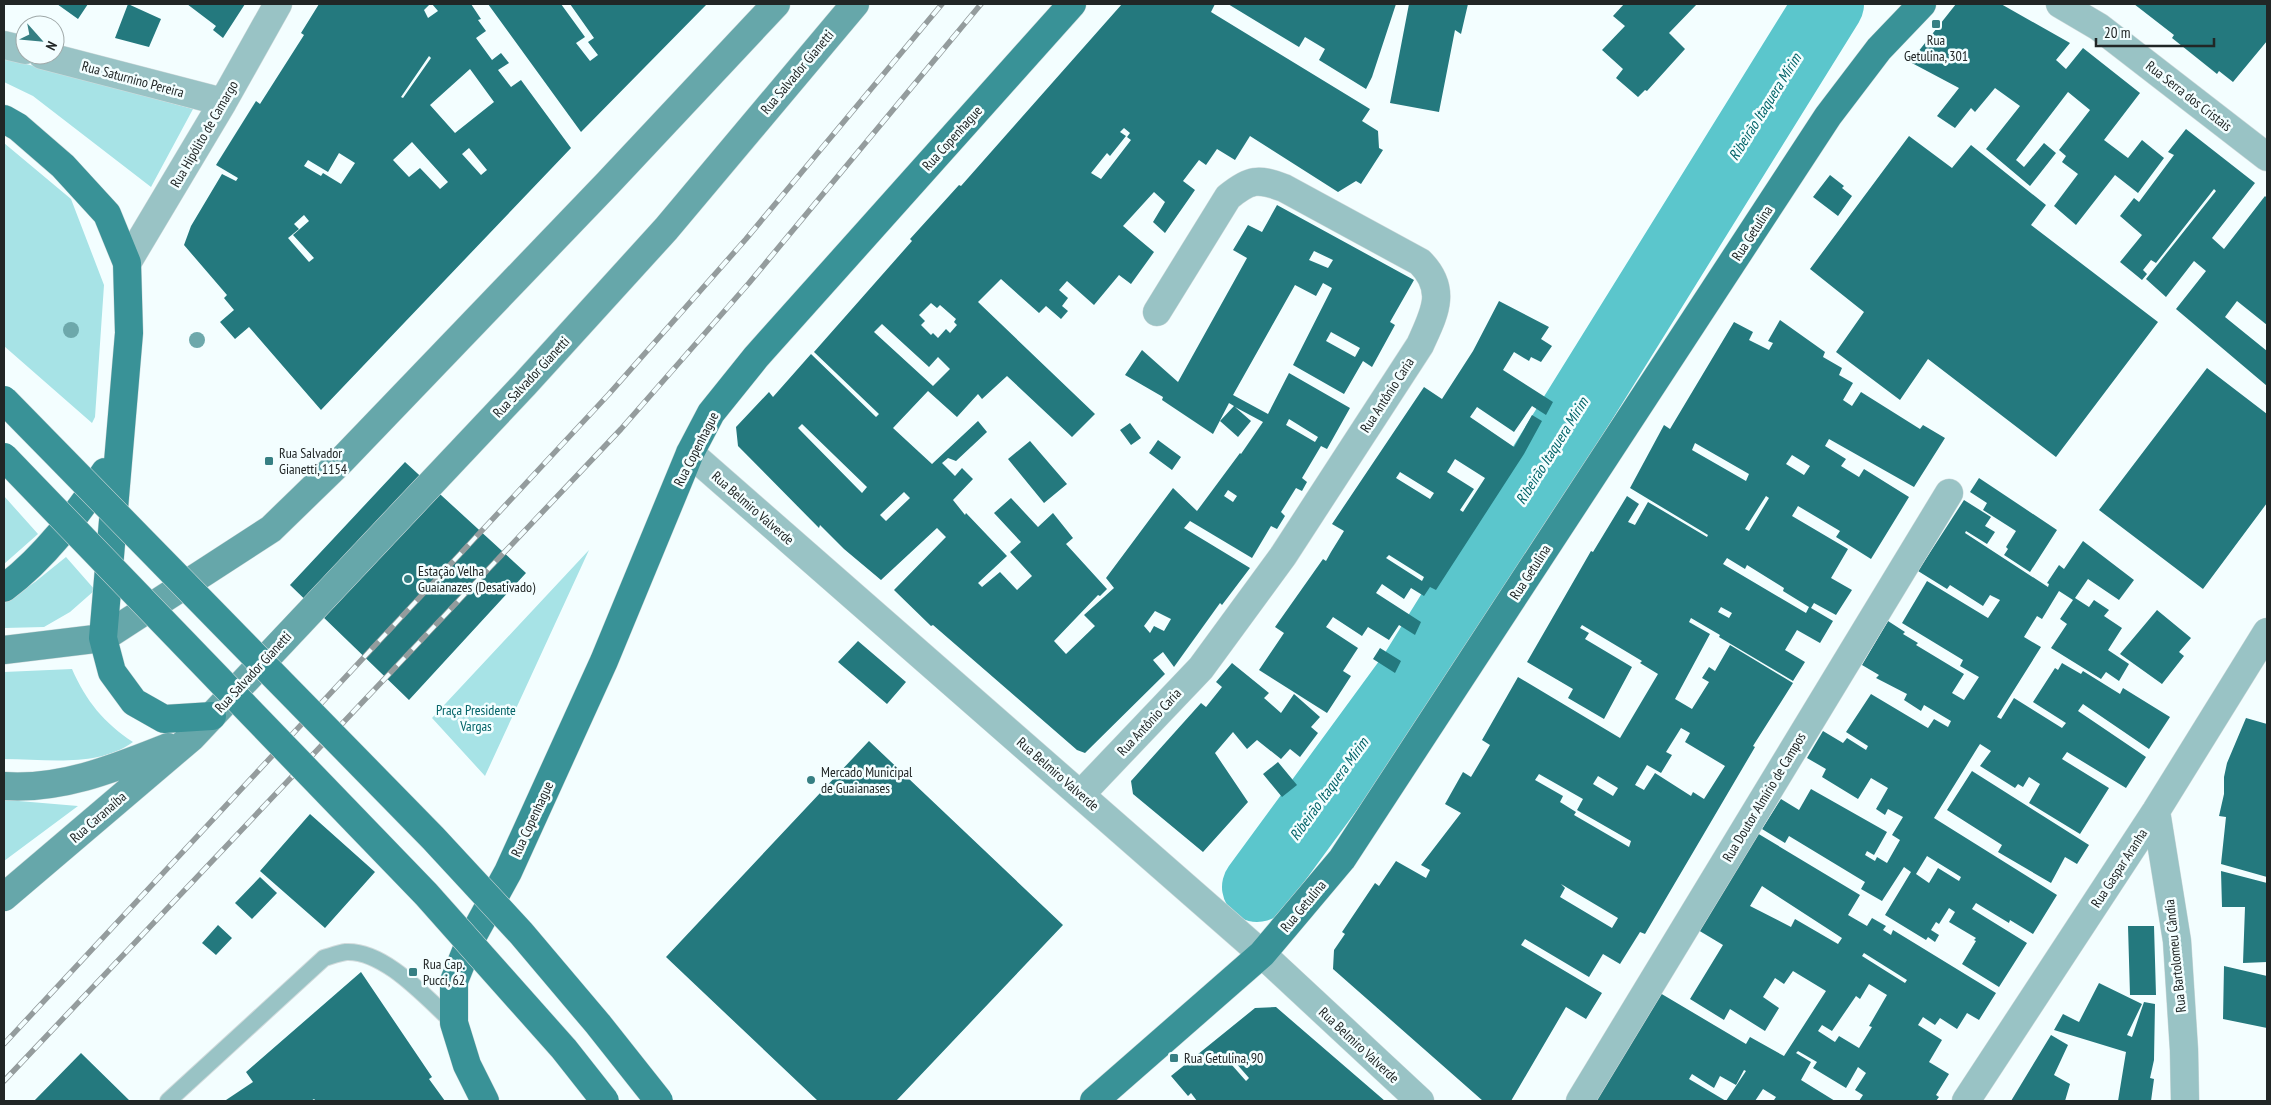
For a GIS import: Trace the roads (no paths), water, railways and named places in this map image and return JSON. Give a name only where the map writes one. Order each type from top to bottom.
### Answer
[{"type":"main road","points":[[4,650],[103,638],[271,529],[341,461],[614,177],[776,4]]},
{"type":"main road","name":"Rua Salvador Gianetti","points":[[192,737],[524,385],[634,264],[855,4]]},
{"type":"main road","name":"Rua Copenhague","points":[[454,1023],[454,980],[470,941],[508,872],[604,661],[690,453],[711,413],[756,357],[1072,4]]},
{"type":"main road","name":"Rua Getulina","points":[[1094,1101],[1262,954],[1342,859],[1828,116],[1879,50],[1922,4]]},
{"type":"main road","points":[[4,119],[18,127],[64,166],[107,214],[128,263],[129,332],[103,638],[112,672],[134,702],[164,719],[212,716]]},
{"type":"main road","points":[[4,400],[433,838],[521,934],[598,1024],[659,1101]]},
{"type":"main road","points":[[4,588],[56,538],[95,488],[120,447]]},
{"type":"main road","points":[[4,457],[426,894],[564,1049],[605,1101]]},
{"type":"main road","points":[[4,786],[70,782],[104,772],[192,737]]},
{"type":"main road","name":"Rua Caranaíba","points":[[4,897],[192,737]]},
{"type":"main road","points":[[454,1023],[467,1065],[485,1101]]},
{"type":"street","name":"Rua Hipólito de Camargo","points":[[128,263],[223,102],[278,4]]},
{"type":"street","name":"Rua Serra dos Cristais","points":[[2060,4],[2099,27],[2267,157]]},
{"type":"street","name":"Rua Saturnino Pereira","points":[[65,61],[223,102]]},
{"type":"street","name":"Rua Antônio Caria","points":[[1081,794],[1200,668],[1283,556],[1420,345],[1434,315],[1437,289],[1431,273],[1420,262],[1284,188],[1264,180],[1245,183],[1228,197],[1158,312]]},
{"type":"street","name":"Rua Belmiro Valverde","points":[[690,453],[1262,954],[1420,1101]]},
{"type":"street","name":"Rua Doutor Almírio de Campos","points":[[1580,1101],[1949,493]]},
{"type":"street","name":"Rua Gaspar Aranha","points":[[1966,1101],[2156,811],[2267,632]]},
{"type":"street","name":"Rua Bartolomeu Cândia","points":[[2156,811],[2176,941],[2184,1050],[2185,1101]]},
{"type":"lane","points":[[168,1101],[324,958],[346,952],[372,956],[394,971],[454,1023]]},
{"type":"waterway","name":"Ribeirão Itaquera Mirim","points":[[1257,887],[1413,674],[1829,4]]},
{"type":"railway","points":[[4,1044],[609,394],[746,239],[942,4]]},
{"type":"railway","points":[[4,1081],[621,429],[749,283],[981,4]]},
{"type":"place","name":"Rua Getulina, 301","points":[[1936,24]]},
{"type":"place","name":"Rua Salvador Gianetti, 1154","points":[[269,461]]},
{"type":"place","name":"Estação Velha Guaianazes (Desativado)","points":[[408,579]]},
{"type":"place","name":"Mercado Municipal de Guaianases","points":[[811,780]]},
{"type":"place","name":"Rua Cap. Pucci, 62","points":[[413,972]]},
{"type":"place","name":"Rua Getulina, 90","points":[[1174,1058]]},
{"type":"park label","name":"Praça Presidente Vargas","points":[[476,718]]}]
